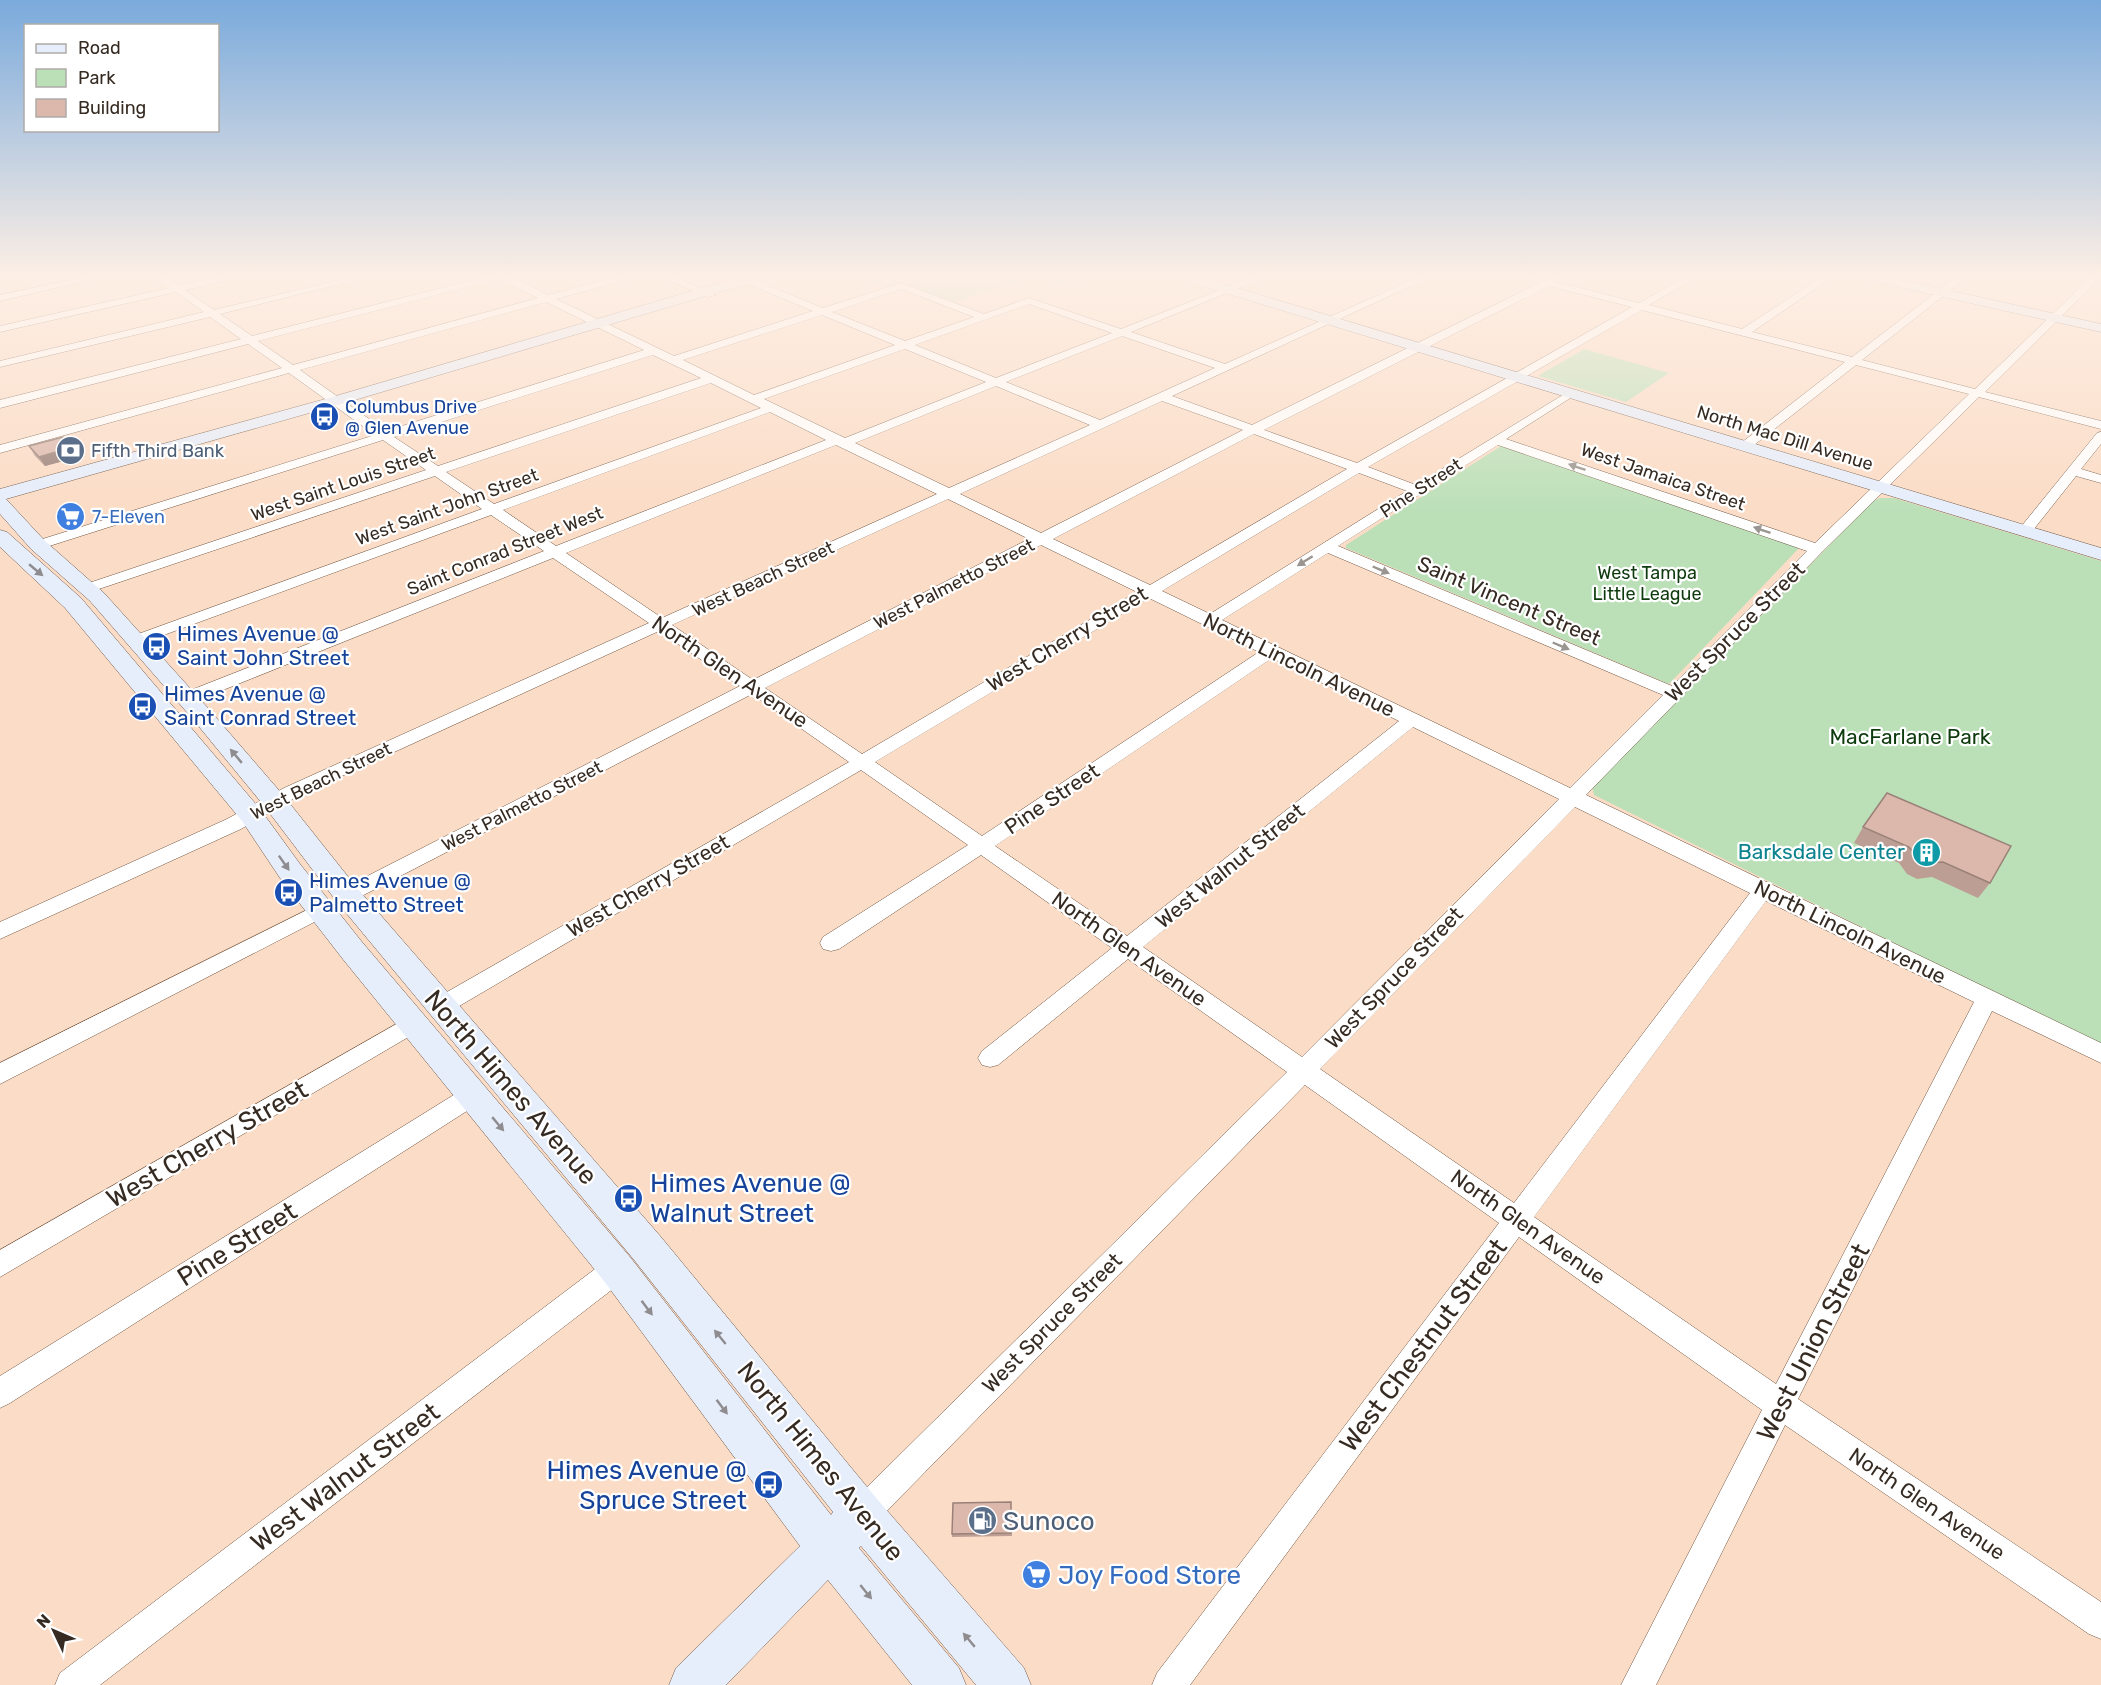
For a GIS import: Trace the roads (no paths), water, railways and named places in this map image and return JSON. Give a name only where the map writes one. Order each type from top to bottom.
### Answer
[{"type":"street","points":[[0,364],[43,354]]},
{"type":"street","points":[[0,404],[197,354]]},
{"type":"street","name":"North Glen Avenue","points":[[269,354],[554,553],[862,762],[1781,1405],[2101,1622]]},
{"type":"street","points":[[0,449],[347,354]]},
{"type":"street","points":[[0,502],[507,354]]},
{"type":"street","points":[[38,545],[646,354]]},
{"type":"street","name":"North Lincoln Avenue","points":[[659,354],[2101,1054]]},
{"type":"street","points":[[672,360],[692,354]]},
{"type":"street","points":[[753,399],[881,354]]},
{"type":"street","points":[[926,354],[1098,424]]},
{"type":"street","name":"Saint Conrad Street West","points":[[187,698],[1068,354]]},
{"type":"street","points":[[1184,354],[1223,367]]},
{"type":"street","name":"West Beach Street","points":[[0,931],[251,815],[274,801],[1253,354]]},
{"type":"street","name":"West Palmetto Street","points":[[0,1074],[331,908],[1402,354]]},
{"type":"street","name":"North Mac Dill Avenue","points":[[1442,354],[2101,554]]},
{"type":"street","name":"West Cherry Street","points":[[0,1264],[862,762],[1148,591],[1556,354]]},
{"type":"street","points":[[1825,354],[2101,425]]},
{"type":"street","points":[[1745,446],[1863,354]]},
{"type":"street","name":"West Spruce Street","points":[[693,1685],[1817,549],[2016,354]]},
{"type":"street","name":"West Saint Louis Street","points":[[81,595],[711,378]]},
{"type":"street","name":"Pine Street","points":[[1210,621],[1571,393]]},
{"type":"street","points":[[1160,396],[1418,490]]},
{"type":"street","name":"West Saint John Street","points":[[136,640],[771,408]]},
{"type":"street","points":[[2025,531],[2101,436]]},
{"type":"street","name":"West Jamaica Street","points":[[1496,440],[1817,549]]},
{"type":"street","points":[[2073,471],[2101,479]]},
{"type":"street","name":"North Himes Avenue","points":[[0,502],[81,595],[113,650],[251,815],[331,908],[428,1014],[482,1080],[617,1269],[828,1547],[942,1685]]},
{"type":"street","name":"North Himes Avenue","points":[[0,536],[81,595]]},
{"type":"street","name":"Saint Vincent Street","points":[[1327,547],[1675,694]]},
{"type":"street","points":[[81,595],[112,638],[122,641],[136,640]]},
{"type":"street","name":"North Himes Avenue","points":[[136,640],[274,801],[331,908]]},
{"type":"street","points":[[113,650],[124,649],[134,653],[148,669],[171,680]]},
{"type":"street","name":"Pine Street","points":[[831,943],[981,846],[1271,651]]},
{"type":"street","name":"West Walnut Street","points":[[990,1058],[1412,719]]},
{"type":"street","name":"West Chestnut Street","points":[[1169,1685],[1763,890]]},
{"type":"street","name":"West Union Street","points":[[1638,1685],[1987,998]]},
{"type":"street","name":"Pine Street","points":[[0,1393],[482,1080]]},
{"type":"street","name":"North Himes Avenue","points":[[482,1080],[648,1248],[862,1514],[1007,1685]]},
{"type":"street","name":"West Walnut Street","points":[[72,1685],[617,1269]]},
{"type":"place","name":"Columbus Drive @ Glen Avenue","points":[[324,417]]},
{"type":"place","name":"Fifth Third Bank","points":[[70,451]]},
{"type":"place","name":"7-Eleven","points":[[71,517]]},
{"type":"place","name":"Himes Avenue @ Saint John Street","points":[[156,646]]},
{"type":"place","name":"Himes Avenue @ Saint Conrad Street","points":[[143,706]]},
{"type":"place","name":"Barksdale Center","points":[[1926,852]]},
{"type":"place","name":"Himes Avenue @ Palmetto Street","points":[[288,893]]},
{"type":"place","name":"Himes Avenue @ Walnut Street","points":[[629,1198]]},
{"type":"place","name":"Himes Avenue @ Spruce Street","points":[[768,1485]]},
{"type":"place","name":"Sunoco","points":[[982,1521]]},
{"type":"place","name":"Joy Food Store","points":[[1037,1575]]},
{"type":"park label","name":"West Tampa Little League","points":[[1647,583]]},
{"type":"park label","name":"MacFarlane Park","points":[[1910,737]]}]
